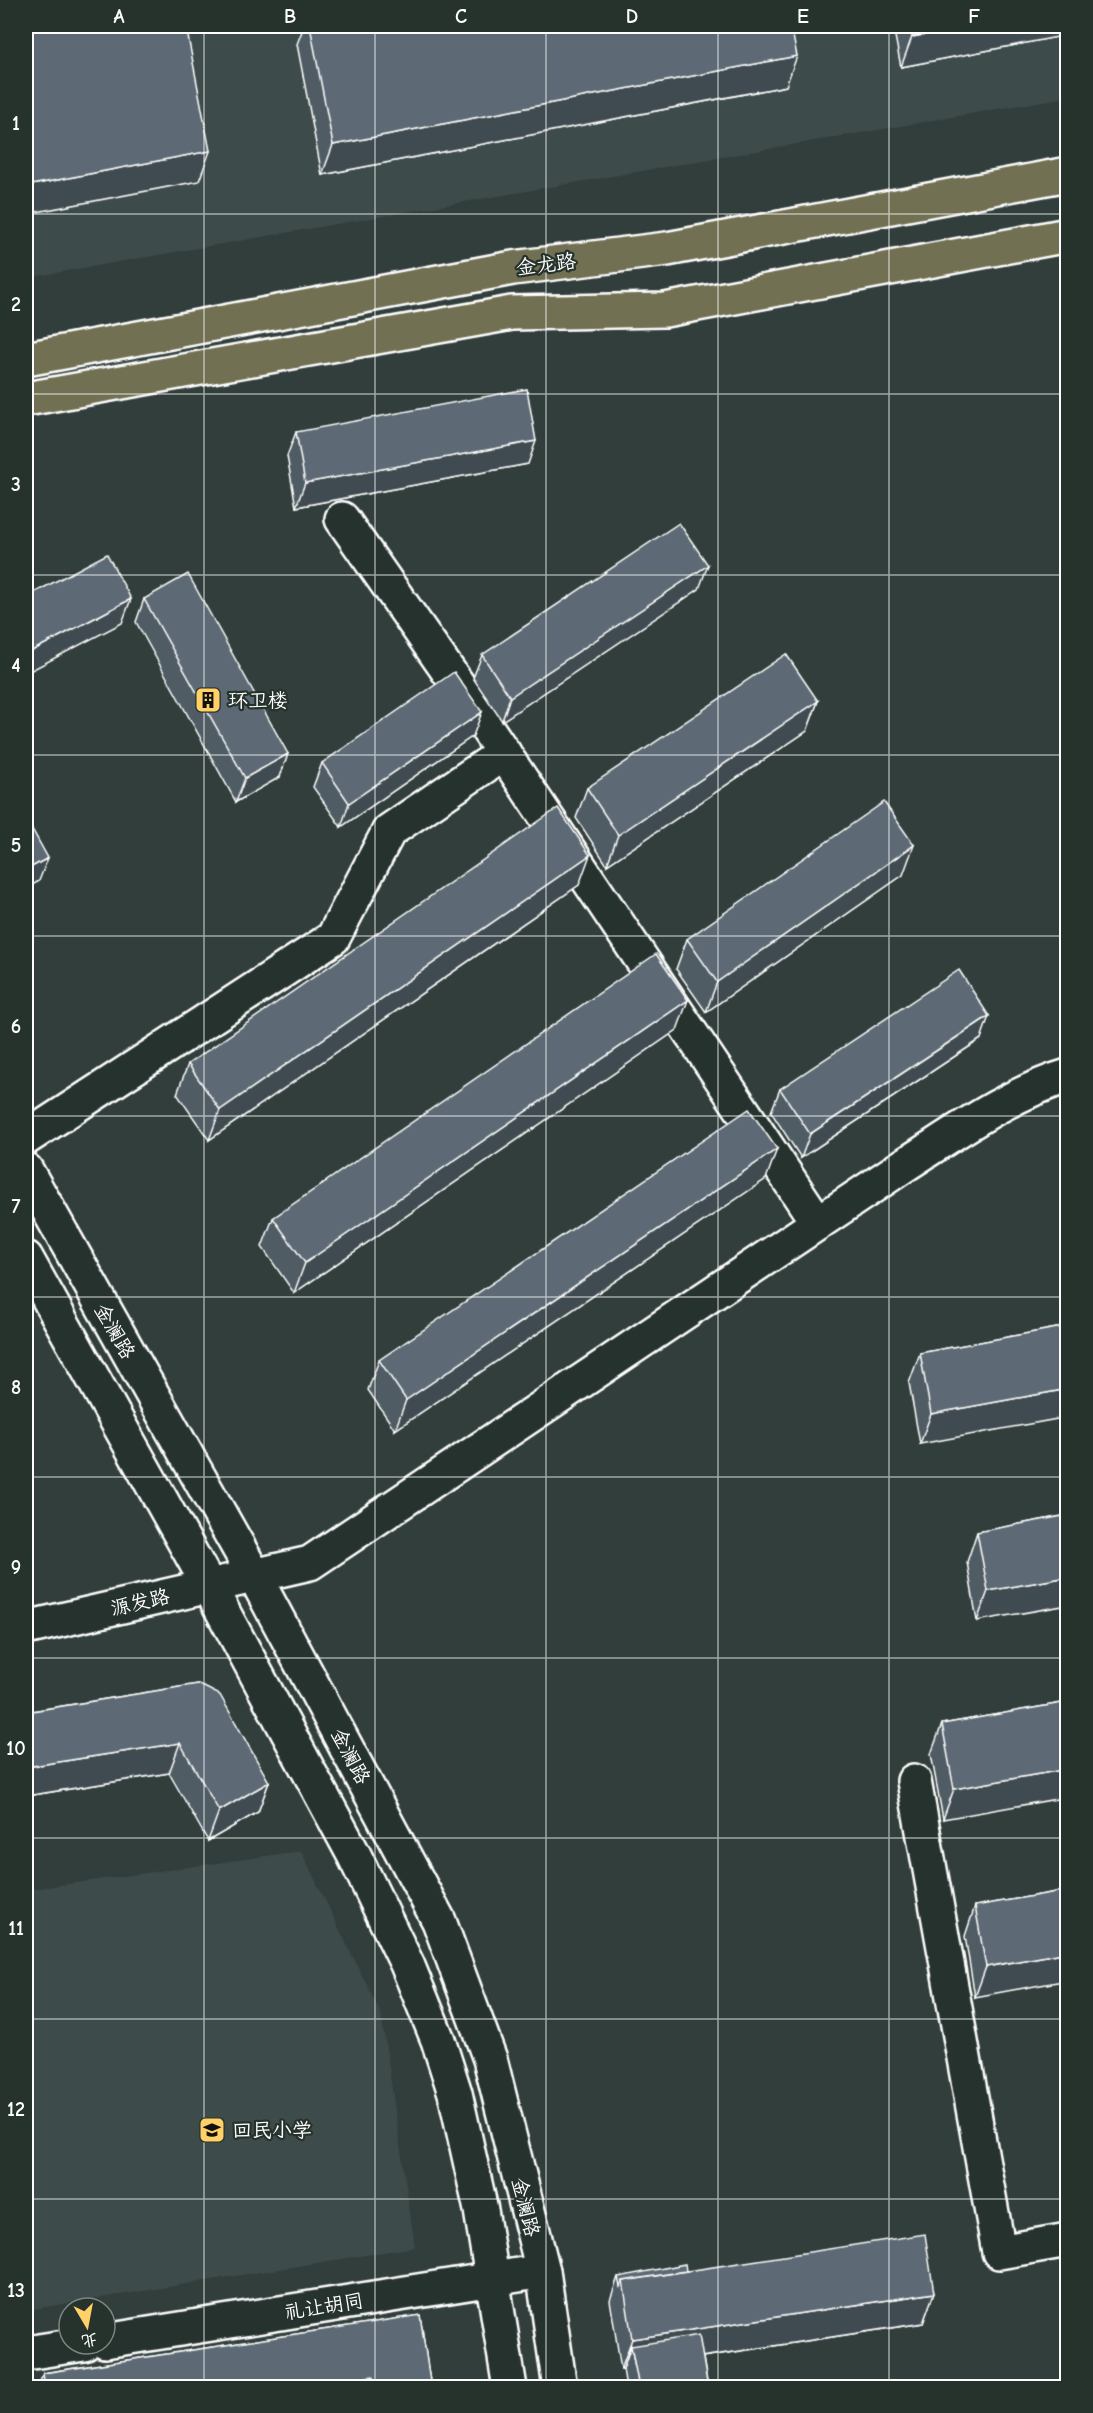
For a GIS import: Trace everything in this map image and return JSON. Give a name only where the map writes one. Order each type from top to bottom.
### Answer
[{"type":"main road","name":"金龙路","points":[[26,359],[513,268],[667,249],[1068,174]]},
{"type":"main road","points":[[26,399],[512,313],[665,310],[1068,236]]},
{"type":"street","points":[[342,519],[504,753],[818,1223]]},
{"type":"street","points":[[26,1138],[333,938],[388,831],[504,753]]},
{"type":"street","name":"源发路","points":[[26,1628],[310,1563],[818,1223],[987,1113],[1046,1082],[1068,1076]]},
{"type":"street","name":"金澜路","points":[[26,1170],[254,1575],[439,1921],[490,2059],[543,2271],[560,2388]]},
{"type":"street","points":[[26,1257],[209,1586],[354,1855],[406,1964],[455,2093],[481,2210],[510,2388]]},
{"type":"street","points":[[914,1781],[999,2252],[1068,2240]]},
{"type":"street","name":"礼让胡同","points":[[117,2339],[543,2271]]},
{"type":"street","points":[[26,2353],[57,2348]]},
{"type":"shaded area","points":[[26,26],[1067,26],[1067,97],[26,278]]},
{"type":"shaded area","name":"回民小学","points":[[301,1851],[381,2014],[415,2247],[112,2296],[57,2296],[57,2305],[26,2310],[26,1890]]},
{"type":"building","points":[[26,26],[186,26],[210,151],[26,186]]},
{"type":"building","points":[[310,26],[791,26],[797,56],[333,145]]},
{"type":"building","points":[[910,26],[970,26],[912,37]]},
{"type":"building","points":[[527,389],[536,441],[305,483],[296,432]]},
{"type":"building","points":[[679,523],[708,565],[510,697],[482,655]]},
{"type":"building","points":[[107,554],[131,599],[26,654],[26,597]]},
{"type":"building","points":[[188,574],[288,754],[245,778],[144,599]]},
{"type":"building","points":[[786,654],[818,701],[618,835],[587,788]]},
{"type":"building","points":[[454,672],[482,712],[349,803],[322,763]]},
{"type":"building","points":[[884,802],[914,845],[717,982],[687,939]]},
{"type":"building","points":[[558,808],[590,855],[220,1110],[188,1064]]},
{"type":"building","points":[[26,818],[48,858],[26,870]]},
{"type":"building","points":[[656,954],[688,1000],[305,1263],[273,1218]]},
{"type":"building","points":[[959,970],[989,1016],[810,1134],[780,1089]]},
{"type":"building","points":[[749,1109],[777,1149],[406,1400],[379,1360]]},
{"type":"building","points":[[1068,1326],[1068,1389],[931,1414],[920,1353]]},
{"type":"building","points":[[1068,1515],[1068,1577],[988,1591],[977,1532]]},
{"type":"building","points":[[198,1684],[220,1695],[269,1782],[219,1811],[180,1743],[26,1767],[26,1712]]},
{"type":"building","points":[[1068,1702],[1068,1769],[954,1789],[942,1724]]},
{"type":"building","points":[[1068,1890],[1068,1952],[986,1967],[975,1906]]},
{"type":"building","points":[[925,2234],[934,2293],[632,2339],[623,2281]]},
{"type":"building","points":[[685,2264],[686,2271],[623,2281],[620,2287],[618,2277]]},
{"type":"building","points":[[420,2315],[431,2388],[374,2388],[373,2376],[299,2388],[45,2388],[43,2373]]},
{"type":"building","points":[[699,2335],[708,2388],[639,2388],[631,2346]]},
{"type":"place","name":"环卫楼","points":[[208,700]]},
{"type":"place","name":"回民小学","points":[[212,2130]]}]
